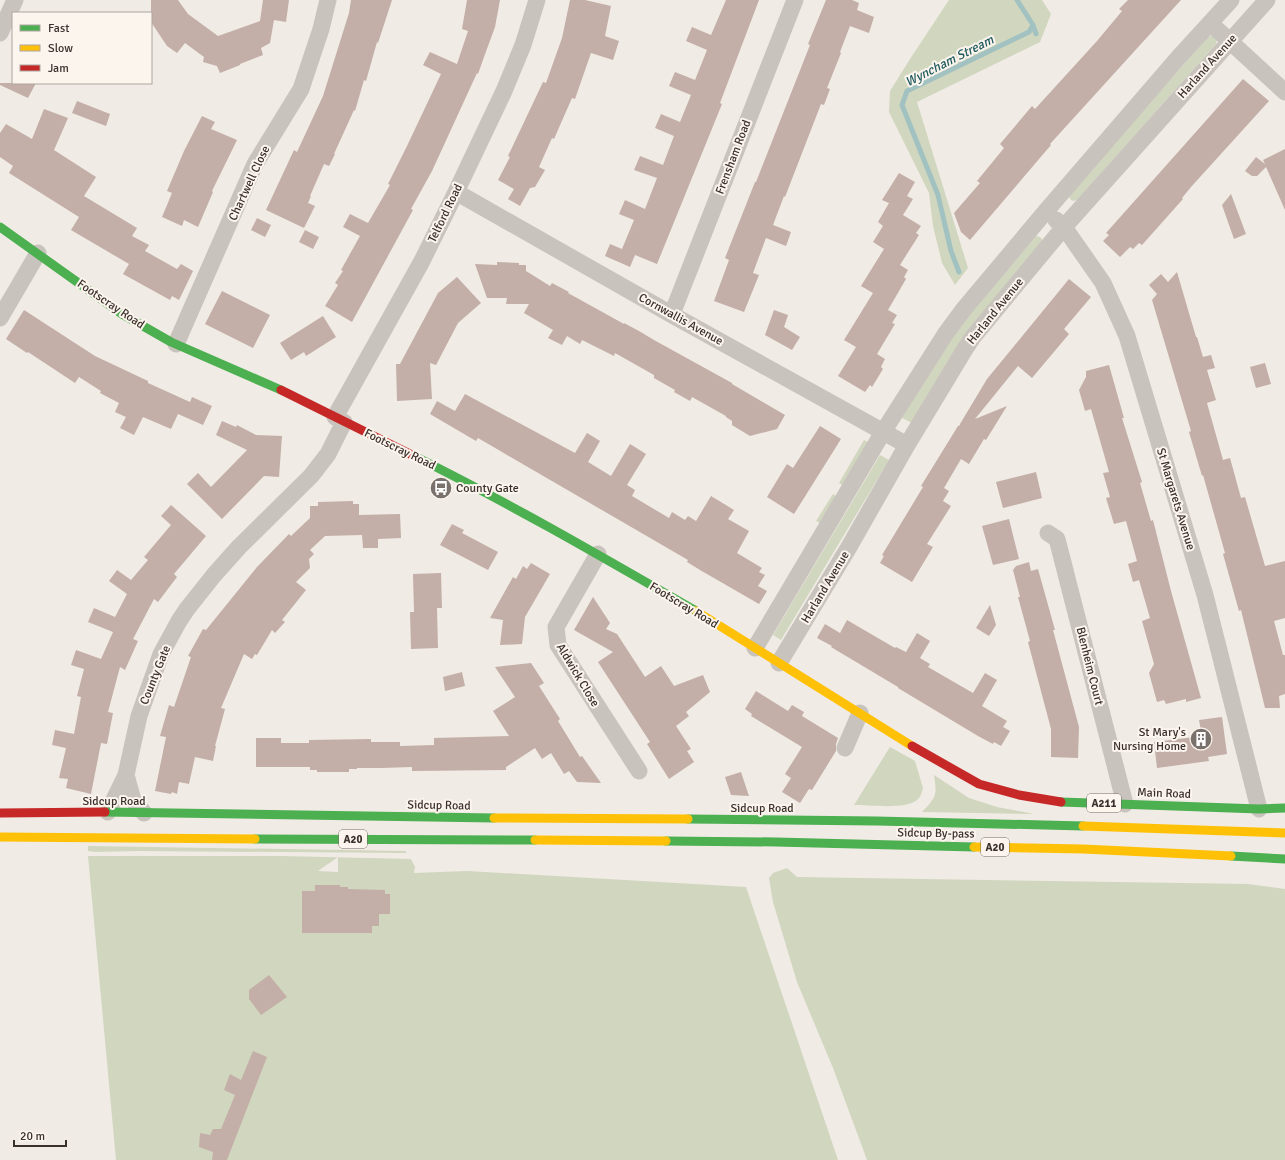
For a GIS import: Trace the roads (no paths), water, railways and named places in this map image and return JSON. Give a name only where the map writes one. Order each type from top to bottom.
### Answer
[{"type":"main road","name":"Footscray Road","points":[[0,227],[122,314],[176,344],[276,388],[450,474],[598,554],[698,612],[932,758]]},
{"type":"main road","name":"Main Road","points":[[932,758],[979,784],[1019,795],[1063,802],[1259,809],[1285,808]]},
{"type":"main road","name":"Sidcup Road","points":[[0,813],[108,812],[512,818],[877,820]]},
{"type":"main road","name":"Sidcup By-pass","points":[[877,820],[1285,833]]},
{"type":"main road","name":"Sidcup By-pass","points":[[0,837],[776,842],[1083,849],[1285,859]]},
{"type":"street","points":[[0,33],[15,0]]},
{"type":"street","name":"Chartwell Close","points":[[176,344],[255,164],[300,89],[321,29],[328,0]]},
{"type":"street","name":"Telford Road","points":[[340,419],[456,192],[523,45],[537,0]]},
{"type":"street","name":"Frensham Road","points":[[672,314],[795,0]]},
{"type":"street","name":"Harland Avenue","points":[[755,648],[883,432],[946,333],[963,310],[1046,211],[1178,58],[1231,0]]},
{"type":"street","points":[[1236,0],[1253,15]]},
{"type":"street","name":"Harland Avenue","points":[[779,663],[965,349],[1064,227],[1267,0]]},
{"type":"street","points":[[1210,24],[1285,92]]},
{"type":"street","name":"Cornwallis Avenue","points":[[456,192],[907,445]]},
{"type":"street","name":"St Margarets Avenue","points":[[1046,211],[1064,227],[1103,282],[1128,336],[1205,595],[1259,809]]},
{"type":"street","points":[[0,318],[38,253]]},
{"type":"street","name":"County Gate","points":[[108,812],[126,775],[139,716],[161,654],[187,609],[239,547],[311,476],[328,454],[340,419]]},
{"type":"street","name":"Blenheim Court","points":[[1048,532],[1057,539],[1125,804]]},
{"type":"street","name":"Aldwick Close","points":[[598,554],[556,627],[558,645],[638,771]]},
{"type":"street","points":[[845,748],[860,713]]},
{"type":"street","name":"County Gate","points":[[126,775],[133,800],[144,813]]},
{"type":"waterway","name":"Wyncham Stream","points":[[959,272],[951,251],[938,195],[902,105],[907,91],[1029,32],[1033,25],[1017,0]]},
{"type":"waterway","name":"Wyncham Stream","points":[[1033,25],[1036,34]]},
{"type":"place","name":"County Gate","points":[[441,488]]},
{"type":"place","name":"St Mary's Nursing Home","points":[[1201,739]]}]
